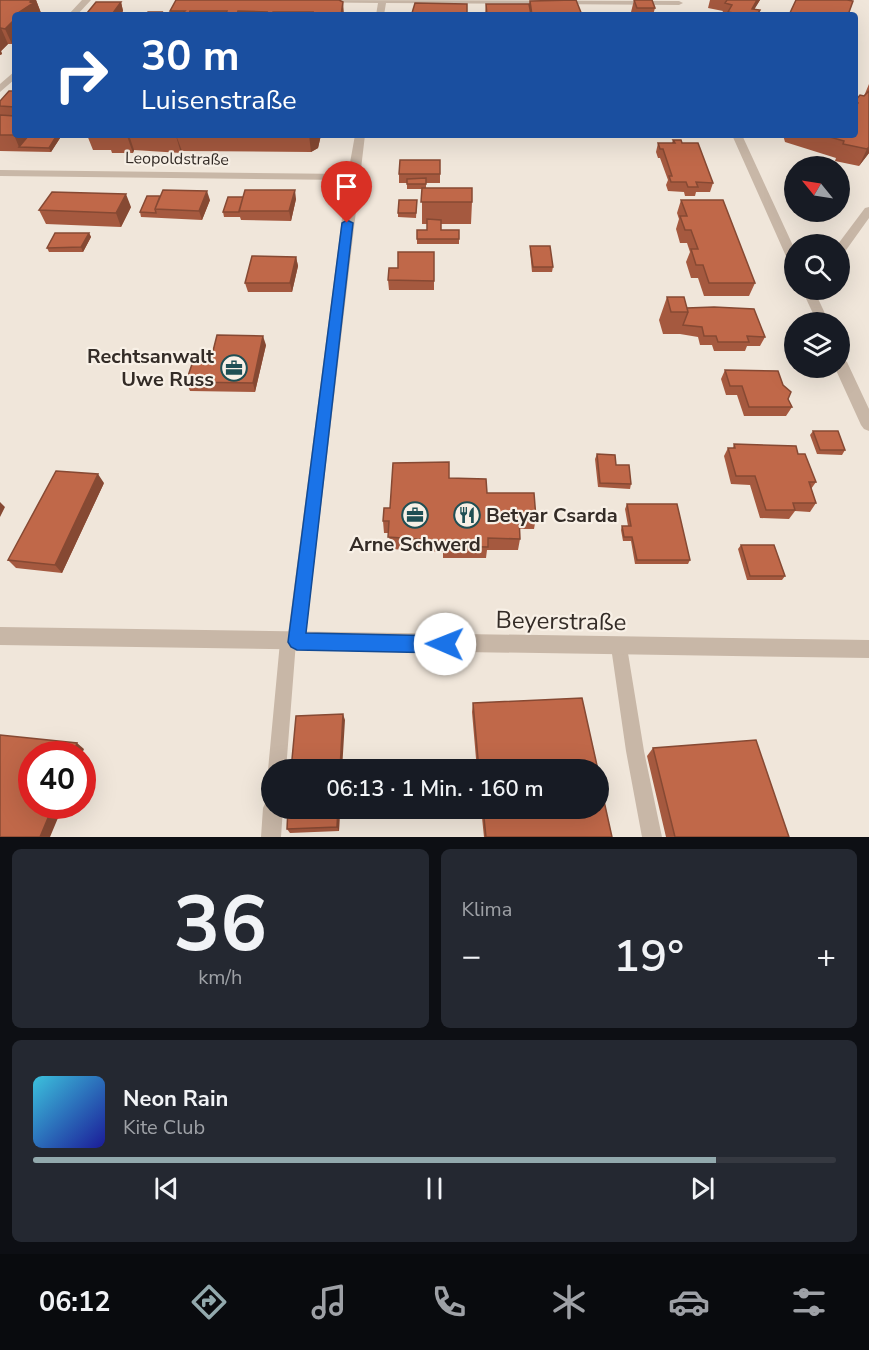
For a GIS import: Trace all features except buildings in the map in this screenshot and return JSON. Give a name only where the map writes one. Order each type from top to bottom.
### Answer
[{"type":"street","points":[[75,12],[87,0]]},
{"type":"street","points":[[288,0],[679,1]]},
{"type":"street","points":[[0,89],[12,77]]},
{"type":"street","points":[[292,642],[360,138]]},
{"type":"street","points":[[738,138],[784,239]]},
{"type":"street","name":"Leopoldstraße","points":[[0,173],[353,177]]},
{"type":"street","points":[[850,236],[869,210]]},
{"type":"street","points":[[847,378],[869,425]]},
{"type":"street","name":"Beyerstraße","points":[[0,636],[869,649]]},
{"type":"lane","points":[[278,759],[292,642]]},
{"type":"lane","points":[[619,647],[635,751],[652,837]]},
{"type":"lane","points":[[271,837],[272,819]]},
{"type":"place","name":"Rechtsanwalt Uwe Russ","points":[[234,368]]},
{"type":"place","name":"Arne Schwerd","points":[[415,515]]},
{"type":"place","name":"Betyar Csarda","points":[[467,515]]},
{"type":"route","points":[[347,223],[297,642],[445,644]]}]
